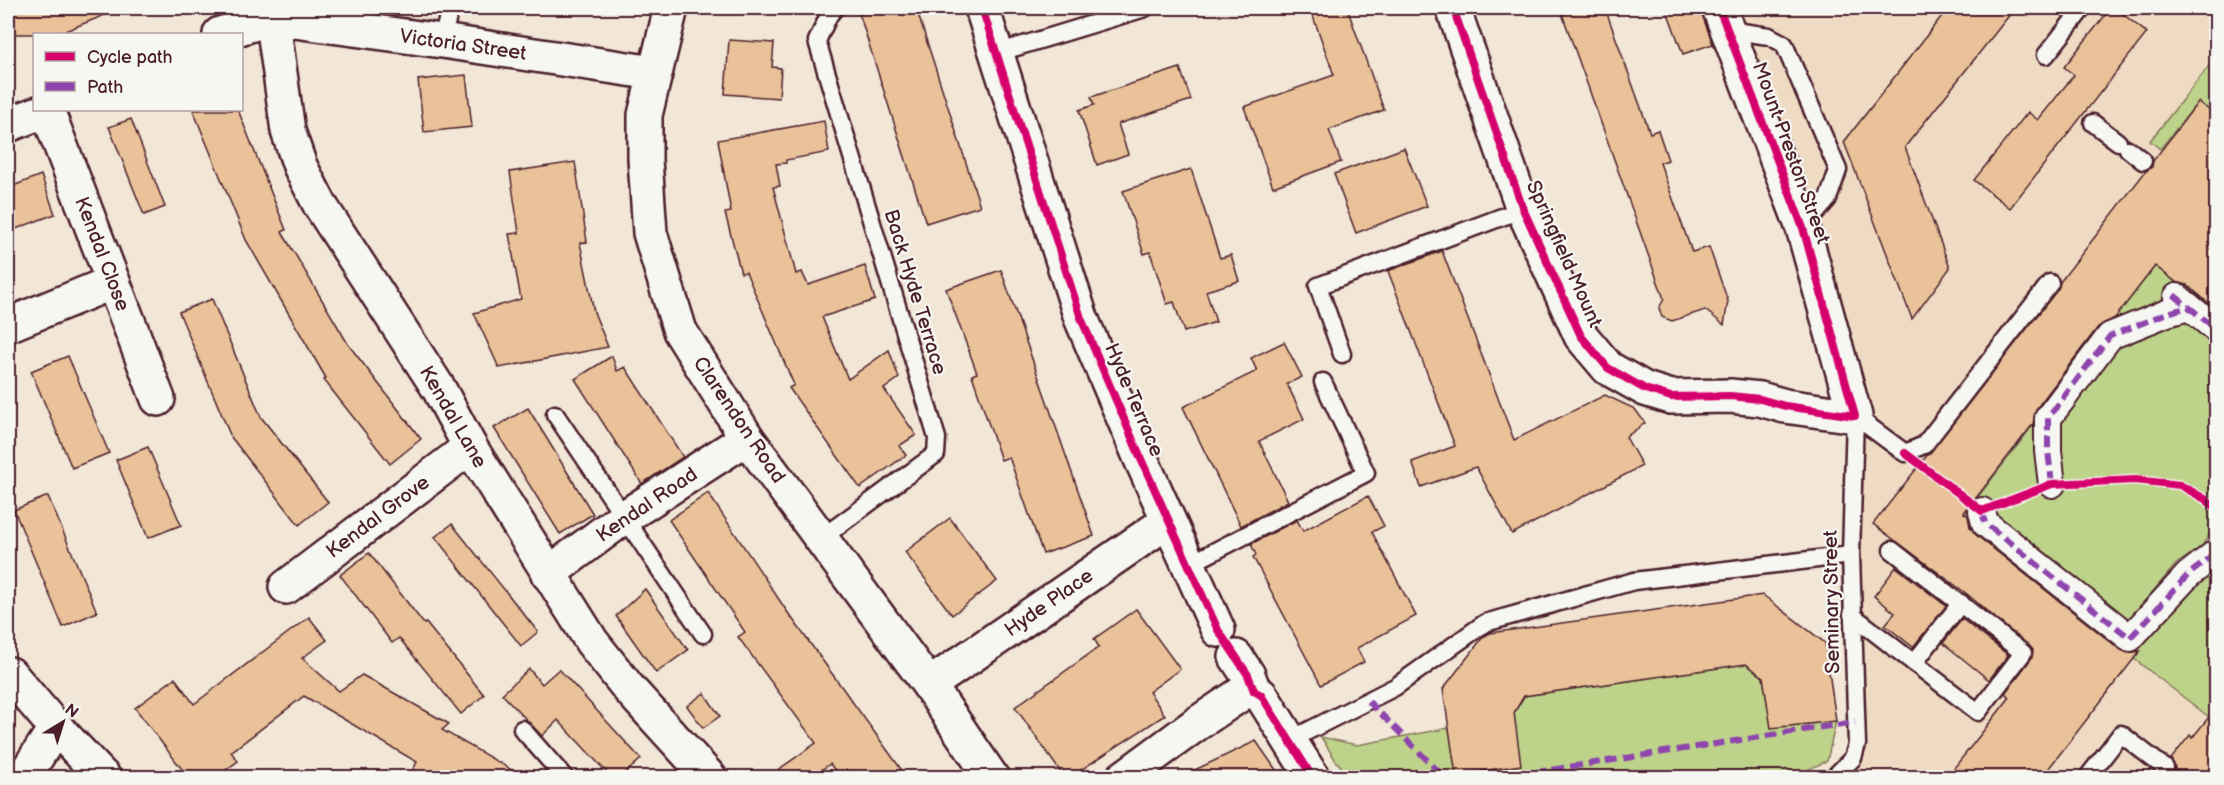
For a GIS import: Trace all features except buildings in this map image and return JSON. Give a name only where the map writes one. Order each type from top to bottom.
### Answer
[{"type":"street","name":"Clarendon Road","points":[[671,8],[645,115],[645,159],[650,233],[680,331],[747,438],[929,685],[992,777]]},
{"type":"street","name":"Hyde Terrace","points":[[982,8],[1081,318],[1168,521],[1218,630]]},
{"type":"street","name":"Springfield Mount","points":[[1453,8],[1523,209],[1581,336],[1608,368],[1645,389],[1671,397],[1730,396],[1760,399],[1785,406],[1855,416]]},
{"type":"street","name":"Victoria Street","points":[[272,13],[654,73]]},
{"type":"street","points":[[222,33],[272,13]]},
{"type":"street","name":"Kendal Lane","points":[[272,13],[288,131],[300,166],[320,205],[439,389],[470,447],[592,642],[630,690],[710,777]]},
{"type":"street","name":"Mount Preston Street","points":[[1724,19],[1803,228],[1855,416]]},
{"type":"street","points":[[8,124],[44,111]]},
{"type":"street","name":"Kendal Close","points":[[47,111],[158,399]]},
{"type":"street","points":[[8,326],[112,282]]},
{"type":"street","points":[[2052,484],[2048,451],[2048,418],[2110,336],[2167,313],[2182,301],[2217,329]]},
{"type":"street","name":"Kendal Road","points":[[549,574],[623,518],[747,438]]},
{"type":"street","name":"Kendal Grove","points":[[286,587],[470,447]]},
{"type":"street","points":[[1982,511],[1985,523],[2130,639],[2188,575],[2217,553]]},
{"type":"street","name":"Hyde Place","points":[[929,685],[1168,521]]},
{"type":"street","points":[[1236,657],[1248,675],[1254,691]]},
{"type":"street","points":[[10,674],[104,777]]},
{"type":"street","points":[[1134,774],[1195,725],[1244,692],[1254,691],[1261,695],[1313,777]]},
{"type":"street","points":[[22,777],[56,727]]},
{"type":"lane","points":[[442,41],[450,8]]},
{"type":"lane","name":"Back Hyde Terrace","points":[[820,539],[936,454],[937,438],[817,41],[829,15],[835,8]]},
{"type":"lane","points":[[997,53],[1145,8]]},
{"type":"lane","points":[[2046,55],[2083,8]]},
{"type":"lane","points":[[1724,19],[1784,44],[1838,170],[1828,199],[1803,228]]},
{"type":"lane","points":[[2093,123],[2143,161]]},
{"type":"lane","points":[[1342,354],[1318,286],[1523,209]]},
{"type":"lane","points":[[1855,416],[1905,453],[1924,445],[2050,283]]},
{"type":"lane","points":[[1188,565],[1365,473],[1323,382]]},
{"type":"lane","points":[[555,414],[703,634]]},
{"type":"lane","name":"Seminary Street","points":[[1833,777],[1852,758],[1857,744],[1851,555],[1855,416]]},
{"type":"lane","points":[[1852,615],[1978,712],[2023,653],[1892,550]]},
{"type":"lane","points":[[1290,740],[1395,687],[1485,623],[1634,581],[1851,555]]},
{"type":"lane","points":[[1914,663],[1960,603]]},
{"type":"lane","points":[[522,729],[565,777]]},
{"type":"lane","points":[[2087,777],[2121,734],[2165,768]]},
{"type":"shaded area","points":[[1698,8],[2216,8],[2216,777],[1827,777],[1857,744],[1855,416]]},
{"type":"green space","points":[[2216,57],[2216,116],[2198,102],[2160,149],[2150,141]]},
{"type":"green space","points":[[2155,266],[2216,314],[2216,525],[2201,547],[2176,564],[2118,633],[1965,514]]},
{"type":"green space","points":[[2216,566],[2216,707],[2209,717],[2129,655],[2184,589]]},
{"type":"green space","points":[[1746,664],[1763,677],[1771,727],[1836,721],[1827,761],[1807,770],[1800,778],[1350,777],[1336,761],[1321,737],[1357,745],[1449,728],[1456,775],[1520,765],[1514,713],[1524,696]]},
{"type":"marked path","points":[[2174,295],[2216,329]]},
{"type":"marked path","points":[[2052,484],[2048,451],[2048,418],[2110,336],[2167,313],[2189,307]]},
{"type":"marked path","points":[[1982,511],[1985,523],[2130,638],[2188,575],[2216,553]]},
{"type":"marked path","points":[[1368,701],[1445,778]]},
{"type":"marked path","points":[[1499,778],[1855,722]]},
{"type":"cycle path","points":[[982,8],[1081,318],[1141,459],[1218,630],[1248,675],[1254,691],[1261,695],[1313,778]]},
{"type":"cycle path","points":[[1453,8],[1523,209],[1581,336],[1608,368],[1645,389],[1671,397],[1730,396],[1760,399],[1785,406],[1855,416],[1803,228],[1719,8]]},
{"type":"cycle path","points":[[1905,453],[1982,511],[2052,484],[2135,480],[2180,485],[2216,508]]}]
